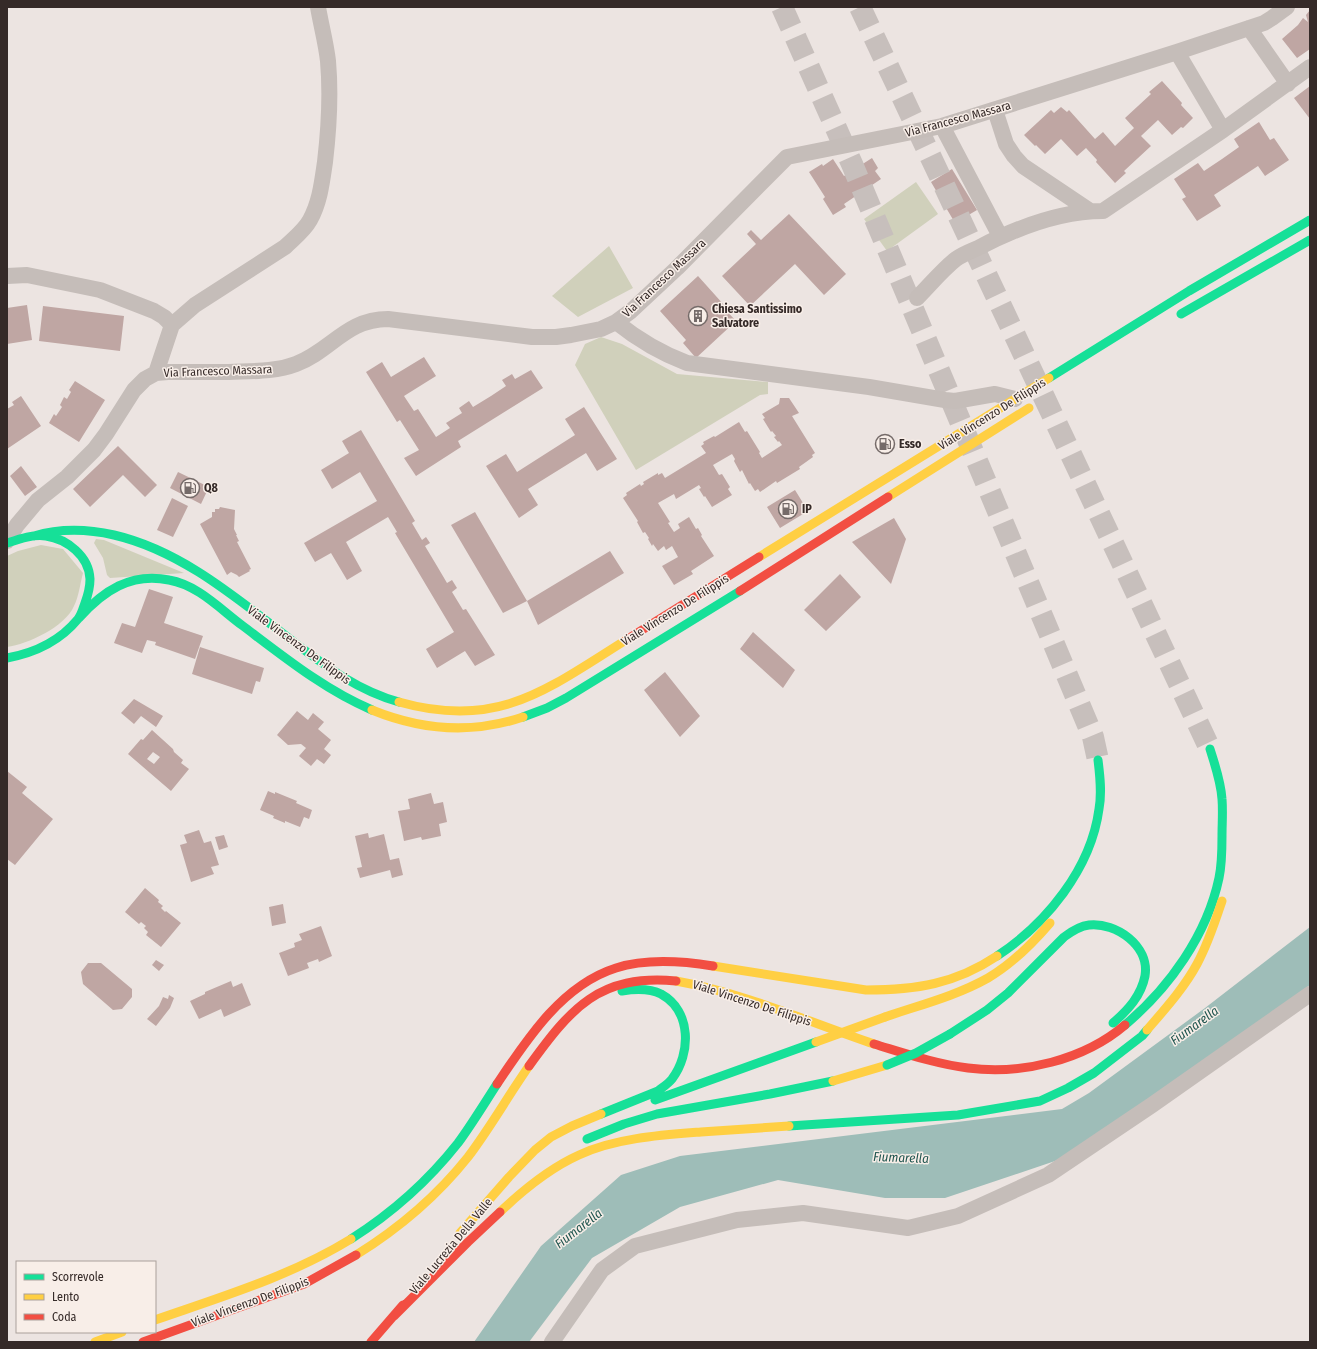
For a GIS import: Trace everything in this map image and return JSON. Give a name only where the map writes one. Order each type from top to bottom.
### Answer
[{"type":"main road","name":"Viale Vincenzo De Filippis","points":[[7,542],[54,531],[65,530],[112,534],[138,542],[165,553],[201,574],[328,668],[356,686],[410,705],[448,711],[481,711],[499,708],[540,693],[554,685],[1189,291],[1310,220]]},
{"type":"main road","name":"Viale Vincenzo De Filippis","points":[[1193,307],[1288,234]]},
{"type":"main road","points":[[1189,291],[1266,235]]},
{"type":"main road","name":"Viale Vincenzo De Filippis","points":[[1173,319],[1310,240]]},
{"type":"main road","name":"Viale Vincenzo De Filippis","points":[[7,658],[31,652],[42,647],[66,630],[99,597],[120,584],[144,579],[170,580],[197,592],[320,683],[357,705],[396,719],[446,728],[489,726],[506,723],[539,712],[583,688],[694,620],[1038,403]]},
{"type":"main road","name":"Viale Vincenzo De Filippis","points":[[34,536],[54,538],[64,542],[77,550],[88,564],[90,571],[90,587],[79,618]]},
{"type":"main road","name":"Viale Vincenzo De Filippis","points":[[143,1342],[302,1285],[349,1260],[370,1246],[414,1212],[454,1173],[472,1151],[536,1055],[576,1009],[598,994],[620,985],[635,981],[659,979],[700,985],[893,1050],[954,1066],[975,1069],[992,1070],[1029,1066],[1070,1056],[1104,1041],[1133,1020],[1150,1003],[1168,981],[1196,938],[1214,897],[1220,876],[1222,797],[1210,749]]},
{"type":"main road","points":[[571,1137],[594,1125],[640,1106],[944,997],[988,978],[1006,967],[1042,934],[1057,915],[1072,894],[1092,856],[1099,836],[1102,816],[1103,797],[1098,760]]},
{"type":"main road","name":"Viale Vincenzo De Filippis","points":[[156,1320],[303,1264],[339,1246],[369,1227],[395,1207],[439,1166],[474,1119],[498,1081],[540,1023],[571,992],[597,975],[615,968],[633,964],[667,961],[693,962],[866,990],[878,990],[927,986],[970,971],[987,962],[1025,937],[1059,899],[1076,874],[1094,834],[1098,816],[1101,776]]},
{"type":"main road","points":[[468,1242],[514,1199],[559,1165],[580,1154],[636,1138],[671,1134],[958,1115],[1040,1101],[1068,1088],[1088,1076],[1142,1036],[1170,1004],[1197,964],[1223,898],[1228,870],[1230,844],[1228,822],[1222,797]]},
{"type":"main road","points":[[582,1142],[615,1127],[647,1116],[838,1080],[867,1072],[916,1053],[950,1034],[989,1009],[1008,993],[1060,941],[1074,930],[1094,925],[1119,931],[1141,951],[1146,966],[1142,989],[1136,1000],[1126,1012],[1108,1028],[1088,1039]]},
{"type":"main road","points":[[540,1023],[571,1000],[607,979],[654,969],[673,969],[697,973]]},
{"type":"main road","points":[[734,985],[867,1031]]},
{"type":"main road","points":[[509,1177],[535,1150],[551,1138],[572,1126],[658,1091],[666,1085],[678,1070],[685,1051],[686,1041],[682,1020],[673,1004],[667,998],[659,994],[642,989],[621,991],[598,1001],[552,1036]]},
{"type":"main road","points":[[909,1044],[940,1053]]},
{"type":"main road","points":[[509,1177],[552,1148]]},
{"type":"main road","points":[[536,1170],[558,1155]]},
{"type":"main road","name":"Viale Lucrezia Della Valle","points":[[452,1243],[509,1177]]},
{"type":"main road","points":[[468,1242],[494,1208],[525,1178]]},
{"type":"main road","name":"Viale Lucrezia Della Valle","points":[[394,1316],[468,1242]]},
{"type":"main road","name":"Viale Lucrezia Della Valle","points":[[371,1342],[394,1316],[442,1255]]},
{"type":"main road","points":[[95,1342],[119,1333]]},
{"type":"street","points":[[156,373],[172,325],[195,304],[285,247],[309,221],[322,186],[330,98],[328,60],[318,7]]},
{"type":"street","name":"Via Francesco Massara","points":[[7,542],[17,525],[38,500],[67,477],[94,450],[134,390],[145,379],[156,373],[255,371],[287,367],[298,364],[312,356],[359,324],[375,319],[388,319],[532,336],[556,337],[601,328],[616,322],[631,311],[677,268],[787,158],[942,126],[995,110],[1249,28],[1272,18],[1286,7]]},
{"type":"street","points":[[1249,28],[1288,84]]},
{"type":"street","points":[[1177,52],[1223,130]]},
{"type":"street","points":[[917,298],[957,259],[1000,236],[1031,224],[1090,211],[1103,211],[1223,130],[1310,67]]},
{"type":"street","points":[[995,110],[1006,144],[1023,166],[1090,211]]},
{"type":"street","points":[[942,126],[1000,236]]},
{"type":"street","points":[[7,276],[26,275],[100,290],[154,312],[164,317],[172,325]]},
{"type":"street","points":[[616,322],[628,332],[677,359],[698,365],[869,387],[945,400],[955,401],[995,394],[1015,399]]},
{"type":"street","points":[[552,1342],[602,1270],[634,1246],[737,1220],[803,1213],[908,1228],[958,1216],[1048,1175],[1152,1105],[1310,994]]},
{"type":"green space","points":[[916,182],[938,214],[887,251],[864,219]]},
{"type":"green space","points":[[609,246],[633,288],[578,317],[552,296]]},
{"type":"green space","points":[[601,337],[622,344],[677,374],[768,382],[768,394],[760,395],[636,470],[575,365],[585,344]]},
{"type":"green space","points":[[96,539],[104,540],[184,573],[110,578],[107,575],[103,558],[94,543]]},
{"type":"green space","points":[[41,545],[63,549],[83,573],[77,598],[74,606],[63,621],[35,638],[7,647],[7,556],[18,551]]},
{"type":"water","name":"Fiumarella","points":[[1310,927],[1310,985],[1150,1101],[1061,1159],[945,1198],[885,1198],[778,1180],[680,1207],[592,1258],[529,1342],[474,1342],[541,1246],[621,1175],[680,1156],[1062,1109],[1089,1093],[1205,1008]]},
{"type":"building","points":[[1310,10],[1310,49],[1297,58],[1282,39],[1298,25],[1303,18],[1308,22],[1306,15]]},
{"type":"building","points":[[1162,81],[1182,103],[1181,105],[1193,118],[1183,128],[1181,127],[1172,135],[1158,120],[1141,136],[1151,146],[1124,171],[1126,173],[1115,183],[1096,162],[1097,160],[1086,148],[1077,156],[1061,139],[1045,154],[1024,135],[1051,110],[1054,113],[1061,107],[1067,112],[1069,110],[1095,139],[1103,132],[1115,146],[1134,128],[1125,118],[1151,94],[1149,92]]},
{"type":"building","points":[[1310,86],[1310,119],[1294,98]]},
{"type":"building","points":[[1259,122],[1270,140],[1274,138],[1289,160],[1265,176],[1258,166],[1214,195],[1221,206],[1197,221],[1182,199],[1186,197],[1174,179],[1198,163],[1204,171],[1222,159],[1239,147],[1234,139]]},
{"type":"building","points":[[872,158],[878,168],[875,171],[881,179],[844,204],[846,207],[833,215],[823,199],[825,197],[809,172],[822,164],[823,166],[833,159],[844,176]]},
{"type":"building","points":[[952,169],[977,210],[955,223],[931,182]]},
{"type":"building","points":[[789,214],[846,274],[824,295],[795,264],[750,306],[722,276],[756,244],[747,234],[751,230],[761,240]]},
{"type":"building","name":"Chiesa Santissimo Salvatore","points":[[698,276],[736,321],[696,358],[683,343],[686,340],[660,311]]},
{"type":"building","points":[[27,305],[32,340],[7,344],[7,308]]},
{"type":"building","points":[[43,306],[124,316],[120,351],[39,341]]},
{"type":"building","points":[[424,357],[436,376],[404,396],[414,411],[418,409],[436,437],[450,428],[446,423],[462,413],[459,408],[469,401],[473,407],[491,396],[506,386],[502,380],[512,374],[515,379],[531,370],[543,388],[458,441],[461,447],[416,476],[404,458],[419,450],[400,420],[397,422],[366,372],[382,362],[391,377]]},
{"type":"building","points":[[75,381],[105,400],[79,442],[49,423],[54,414],[56,416],[62,407],[60,405],[64,397],[67,399],[71,392],[69,390]]},
{"type":"building","points":[[21,396],[41,426],[7,449],[7,409],[14,405],[12,402]]},
{"type":"building","points":[[780,398],[789,398],[799,413],[792,416],[815,453],[812,455],[813,457],[799,467],[800,469],[777,483],[776,481],[760,492],[758,489],[755,491],[750,483],[749,484],[742,470],[740,472],[732,454],[713,465],[719,475],[722,474],[730,487],[728,489],[732,495],[712,507],[699,489],[701,488],[699,485],[676,499],[674,494],[658,503],[670,522],[668,523],[674,532],[680,528],[678,524],[689,517],[696,529],[698,528],[702,535],[701,536],[714,556],[691,571],[693,574],[674,585],[662,566],[678,557],[672,546],[666,550],[664,546],[658,551],[653,544],[652,546],[648,539],[649,538],[645,532],[643,533],[637,522],[638,521],[623,498],[627,495],[626,493],[640,484],[641,486],[644,484],[643,482],[658,473],[658,475],[662,473],[665,478],[706,453],[701,446],[704,444],[703,442],[714,436],[715,437],[739,422],[745,432],[747,431],[762,458],[782,445],[774,437],[776,436],[772,431],[771,432],[763,419],[765,418],[762,414],[779,404]]},
{"type":"building","points":[[584,407],[617,459],[597,471],[586,453],[528,489],[538,505],[519,518],[486,466],[506,454],[517,472],[575,435],[565,419]]},
{"type":"building","points":[[361,430],[415,521],[412,523],[422,540],[426,537],[430,543],[425,546],[447,583],[452,580],[457,588],[452,592],[463,610],[466,609],[495,655],[475,666],[465,651],[437,668],[426,649],[454,632],[395,533],[397,532],[388,517],[346,542],[362,571],[347,580],[331,553],[315,562],[304,543],[377,501],[360,472],[332,489],[321,470],[349,453],[342,441]]},
{"type":"building","points":[[118,446],[157,485],[145,497],[123,475],[90,507],[73,489]]},
{"type":"building","points":[[21,466],[37,487],[25,496],[10,476]]},
{"type":"building","name":"Q8","points":[[178,472],[209,487],[201,504],[170,488]]},
{"type":"building","name":"IP","points":[[795,490],[808,511],[780,528],[767,507]]},
{"type":"building","points":[[172,498],[188,506],[173,537],[157,530]]},
{"type":"building","points":[[220,507],[235,510],[234,529],[239,541],[237,542],[251,569],[239,577],[231,572],[227,575],[200,524],[212,517],[212,512],[215,512],[215,509],[219,509]]},
{"type":"building","points":[[475,512],[527,601],[503,613],[451,525]]},
{"type":"building","points":[[894,518],[906,539],[891,584],[852,542]]},
{"type":"building","points":[[610,551],[624,573],[538,625],[527,601]]},
{"type":"building","points":[[840,574],[861,597],[826,631],[804,610]]},
{"type":"building","points":[[149,589],[173,597],[164,623],[203,636],[195,659],[155,645],[156,642],[147,640],[142,653],[114,643],[122,623],[135,627]]},
{"type":"building","points":[[753,632],[795,670],[783,688],[740,649]]},
{"type":"building","points":[[200,647],[264,668],[260,682],[256,681],[252,694],[192,674]]},
{"type":"building","points":[[665,672],[700,716],[680,737],[644,690]]},
{"type":"building","points":[[134,699],[163,716],[156,727],[141,716],[134,724],[121,713]]},
{"type":"building","points":[[297,711],[308,720],[313,713],[324,722],[318,729],[331,740],[324,749],[331,755],[324,764],[317,759],[311,766],[299,756],[306,748],[301,744],[288,745],[277,735]]},
{"type":"building","points":[[152,730],[173,749],[174,752],[183,760],[181,763],[189,769],[171,791],[128,754],[141,739],[143,740]],"holes":[[[153,752],[160,757],[154,764],[147,759]]]},
{"type":"building","points":[[7,771],[27,787],[22,793],[53,819],[15,865],[7,859]]},
{"type":"building","points":[[268,791],[275,794],[275,792],[297,801],[296,803],[312,810],[309,819],[304,817],[300,827],[273,818],[274,816],[260,810]]},
{"type":"building","points":[[431,793],[434,804],[443,802],[447,822],[439,824],[441,836],[422,840],[421,837],[404,841],[398,811],[410,809],[408,799]]},
{"type":"building","points":[[199,830],[204,843],[211,841],[219,865],[211,867],[214,874],[191,882],[180,845],[187,843],[184,835]]},
{"type":"building","points":[[368,833],[369,838],[384,834],[390,860],[399,858],[403,875],[392,878],[390,870],[360,878],[357,868],[362,867],[355,836]]},
{"type":"building","points":[[224,835],[228,847],[219,850],[215,837]]},
{"type":"building","points":[[145,888],[159,900],[158,902],[163,906],[161,908],[165,912],[166,911],[181,923],[161,947],[146,935],[148,932],[144,928],[146,926],[141,922],[139,924],[125,912]]},
{"type":"building","points":[[283,904],[286,923],[272,926],[269,907]]},
{"type":"building","points":[[321,926],[332,956],[319,962],[318,959],[307,963],[309,968],[288,976],[279,953],[295,947],[294,943],[302,940],[299,934]]},
{"type":"building","points":[[156,960],[164,965],[159,971],[152,965]]},
{"type":"building","points":[[88,963],[101,963],[132,989],[132,997],[122,1009],[113,1010],[83,984],[81,972]]},
{"type":"building","points":[[231,981],[233,987],[242,983],[251,1005],[224,1017],[221,1009],[199,1019],[190,1001],[205,994],[205,992]]},
{"type":"building","points":[[169,995],[174,998],[170,1008],[156,1026],[147,1019],[159,1006],[163,997],[168,999]]},
{"type":"tunnel","points":[[782,7],[852,164],[1093,737],[1098,760]]},
{"type":"tunnel","points":[[860,7],[1210,749]]},
{"type":"traffic: fast","points":[[1049,378],[1189,291],[1310,220]]},
{"type":"traffic: fast","points":[[1181,314],[1310,240]]},
{"type":"traffic: fast","points":[[34,536],[44,533],[74,530],[94,532],[114,535],[164,553],[210,579],[344,678],[371,692],[399,702]]},
{"type":"traffic: fast","points":[[7,543],[26,537],[36,536],[46,536],[62,541],[76,550],[81,556],[86,563],[90,579],[88,594],[81,613],[71,627],[55,640],[46,645],[27,653],[7,658]]},
{"type":"traffic: fast","points":[[79,618],[88,608],[108,592],[130,581],[155,578],[180,583],[208,598],[321,683],[372,710]]},
{"type":"traffic: fast","points":[[523,717],[547,708],[566,698],[740,591]]},
{"type":"traffic: fast","points":[[1125,1025],[1157,994],[1184,959],[1196,940],[1213,899],[1219,878],[1222,852],[1222,808],[1219,780],[1210,749]]},
{"type":"traffic: fast","points":[[997,956],[1015,943],[1049,911],[1063,893],[1087,853],[1094,831],[1100,803],[1101,791],[1098,760]]},
{"type":"traffic: fast","points":[[950,1034],[987,1010],[1008,993],[1064,937],[1082,926],[1089,925],[1110,927],[1129,938],[1137,946],[1145,965],[1145,976],[1137,996],[1129,1008],[1113,1023]]},
{"type":"traffic: fast","points":[[601,1114],[658,1091],[672,1079],[683,1058],[685,1046],[683,1022],[678,1011],[671,1002],[661,994],[652,991],[637,989],[622,991]]},
{"type":"traffic: fast","points":[[789,1126],[958,1115],[1040,1101],[1068,1088],[1094,1073],[1142,1036],[1147,1030]]},
{"type":"traffic: fast","points":[[887,1065],[916,1053],[950,1034]]},
{"type":"traffic: fast","points":[[655,1100],[816,1042]]},
{"type":"traffic: fast","points":[[587,1139],[624,1124],[657,1114],[833,1081]]},
{"type":"traffic: fast","points":[[351,1239],[409,1196],[422,1183],[458,1143],[497,1084]]},
{"type":"traffic: slow","points":[[759,557],[1049,378]]},
{"type":"traffic: slow","points":[[888,497],[1029,408]]},
{"type":"traffic: slow","points":[[399,702],[434,709],[465,711],[493,708],[520,700],[545,689],[571,675],[626,640]]},
{"type":"traffic: slow","points":[[372,710],[409,722],[466,728],[485,726],[523,717]]},
{"type":"traffic: slow","points":[[1147,1030],[1174,998],[1192,973],[1208,941],[1222,901]]},
{"type":"traffic: slow","points":[[885,1017],[951,995],[988,978],[1021,953],[1050,923]]},
{"type":"traffic: slow","points":[[713,966],[866,990],[884,990],[934,984],[966,973],[997,956]]},
{"type":"traffic: slow","points":[[676,981],[701,986],[751,1000],[874,1044]]},
{"type":"traffic: slow","points":[[816,1042],[885,1017]]},
{"type":"traffic: slow","points":[[833,1081],[887,1065]]},
{"type":"traffic: slow","points":[[356,1255],[402,1223],[430,1198],[456,1171],[484,1135],[529,1066]]},
{"type":"traffic: slow","points":[[460,1233],[535,1150],[551,1137],[572,1126],[601,1114]]},
{"type":"traffic: slow","points":[[500,1212],[527,1188],[547,1173],[568,1160],[593,1149],[623,1141],[671,1134],[789,1126]]},
{"type":"traffic: slow","points":[[156,1320],[280,1275],[351,1239]]},
{"type":"traffic: slow","points":[[95,1342],[119,1333]]},
{"type":"traffic: jam","points":[[740,591],[888,497]]},
{"type":"traffic: jam","points":[[626,640],[759,557]]},
{"type":"traffic: jam","points":[[497,1084],[521,1049],[548,1016],[563,1000],[579,987],[597,976],[616,968],[640,963],[664,961],[713,966]]},
{"type":"traffic: jam","points":[[529,1066],[559,1027],[589,999],[626,983],[649,980],[676,981]]},
{"type":"traffic: jam","points":[[874,1044],[944,1064],[989,1070],[1010,1069],[1031,1067],[1072,1056],[1109,1037],[1125,1025]]},
{"type":"traffic: jam","points":[[394,1316],[500,1212]]},
{"type":"traffic: jam","points":[[143,1342],[304,1284],[356,1255]]},
{"type":"traffic: jam","points":[[371,1342],[403,1305]]},
{"type":"place","name":"Chiesa Santissimo Salvatore","points":[[698,316]]},
{"type":"place","name":"Esso","points":[[885,444]]},
{"type":"place","name":"Q8","points":[[190,488]]},
{"type":"place","name":"IP","points":[[788,509]]}]
